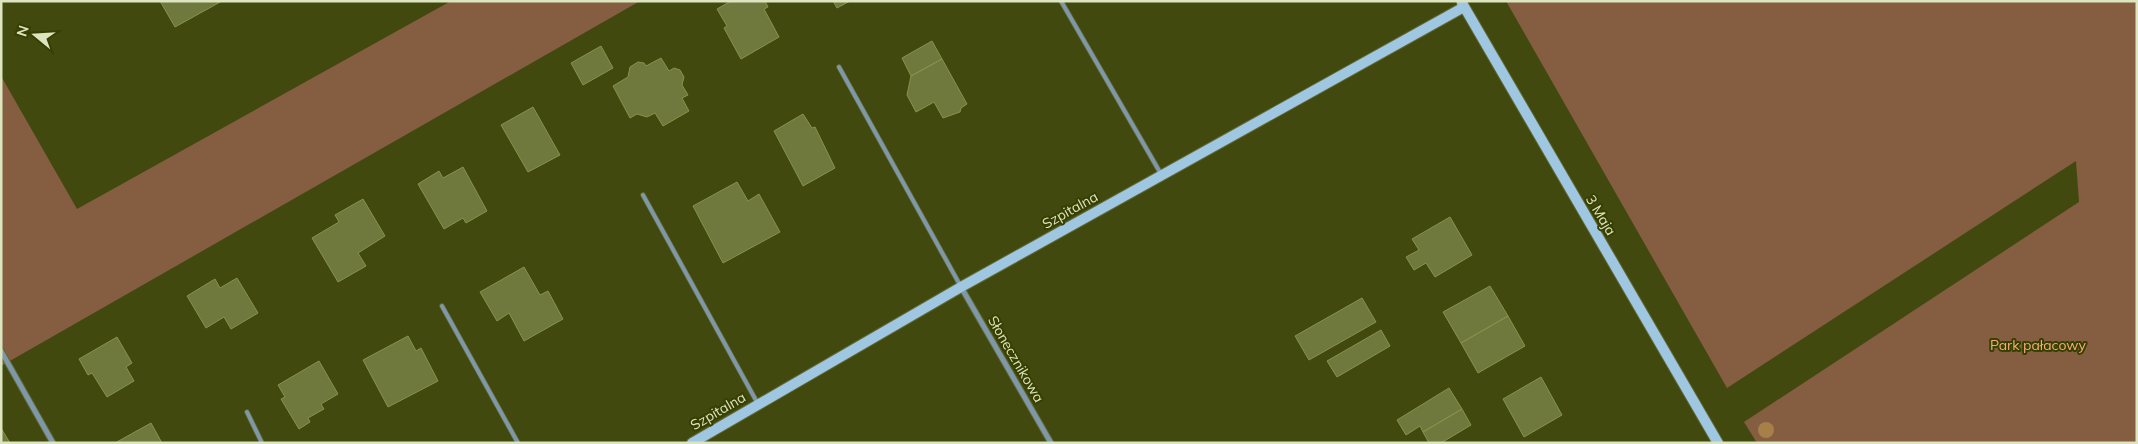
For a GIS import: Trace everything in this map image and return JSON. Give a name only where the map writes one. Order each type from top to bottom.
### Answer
[{"type":"street","name":"Szpitalna","points":[[692,443],[961,287],[1463,4]]},
{"type":"street","name":"3 Maja","points":[[1463,4],[1718,443]]},
{"type":"street","name":"Słonecznikowa","points":[[961,287],[1051,443]]},
{"type":"street","points":[[1,351],[53,443]]},
{"type":"lane","points":[[1062,1],[1161,174]]},
{"type":"lane","points":[[839,67],[961,287]]},
{"type":"lane","points":[[643,195],[758,404]]},
{"type":"lane","points":[[442,306],[518,443]]},
{"type":"lane","points":[[247,412],[262,443]]},
{"type":"green space","points":[[451,1],[640,1],[1,366],[1,76],[77,209]]},
{"type":"green space","name":"Park pałacowy","points":[[1506,1],[2137,1],[2137,443],[1757,443],[1744,422],[2079,202],[2076,161],[1727,388]]},
{"type":"building","points":[[160,1],[222,1],[175,27]]},
{"type":"building","points":[[731,1],[765,1],[768,7],[764,9],[779,37],[741,59],[724,28],[727,26],[717,9]]},
{"type":"building","points":[[833,1],[850,1],[837,8]]},
{"type":"building","points":[[932,41],[942,59],[911,76],[902,58]]},
{"type":"building","points":[[601,46],[613,68],[583,85],[571,63]]},
{"type":"building","points":[[661,58],[669,71],[674,68],[680,70],[684,77],[682,85],[688,95],[682,98],[689,111],[663,126],[655,113],[647,117],[637,114],[630,118],[613,86],[628,77],[630,67],[638,62],[644,63],[646,66]]},
{"type":"building","points":[[942,59],[967,104],[961,108],[960,112],[943,118],[934,102],[916,112],[907,95],[911,76]]},
{"type":"building","points":[[533,107],[560,155],[528,172],[501,125]]},
{"type":"building","points":[[803,114],[812,128],[815,127],[835,168],[803,186],[774,131]]},
{"type":"building","points":[[463,167],[487,211],[466,223],[463,218],[444,229],[418,184],[439,171],[443,178]]},
{"type":"building","points":[[737,182],[748,201],[759,194],[780,232],[723,263],[693,206]]},
{"type":"building","points":[[363,199],[385,236],[358,253],[366,266],[338,282],[312,238],[339,222],[335,215]]},
{"type":"building","points":[[1450,217],[1472,255],[1435,277],[1426,263],[1414,270],[1406,257],[1419,250],[1412,239]]},
{"type":"building","points":[[524,267],[540,295],[548,291],[563,319],[524,341],[509,313],[497,321],[480,292]]},
{"type":"building","points":[[237,278],[258,313],[231,329],[224,317],[206,328],[187,296],[215,279],[220,288]]},
{"type":"building","points":[[1490,286],[1508,316],[1461,343],[1443,312]]},
{"type":"building","points":[[1362,298],[1376,322],[1309,360],[1295,336]]},
{"type":"building","points":[[1508,316],[1525,346],[1478,373],[1461,343]]},
{"type":"building","points":[[1381,330],[1390,346],[1337,377],[1327,361]]},
{"type":"building","points":[[408,336],[416,351],[421,348],[438,381],[388,407],[363,360]]},
{"type":"building","points":[[117,337],[132,363],[126,367],[134,381],[107,397],[92,373],[88,375],[79,359]]},
{"type":"building","points":[[319,361],[338,394],[321,404],[324,409],[308,418],[310,422],[299,429],[281,399],[285,397],[278,385]]},
{"type":"building","points":[[1541,377],[1562,415],[1524,437],[1503,399]]},
{"type":"building","points":[[1449,388],[1462,409],[1423,432],[1420,426],[1406,435],[1397,420]]},
{"type":"building","points":[[1462,409],[1471,425],[1441,443],[1429,443],[1423,432]]},
{"type":"building","points":[[151,423],[162,443],[115,443]]},
{"type":"building","points":[[1,428],[10,443],[1,443]]}]
